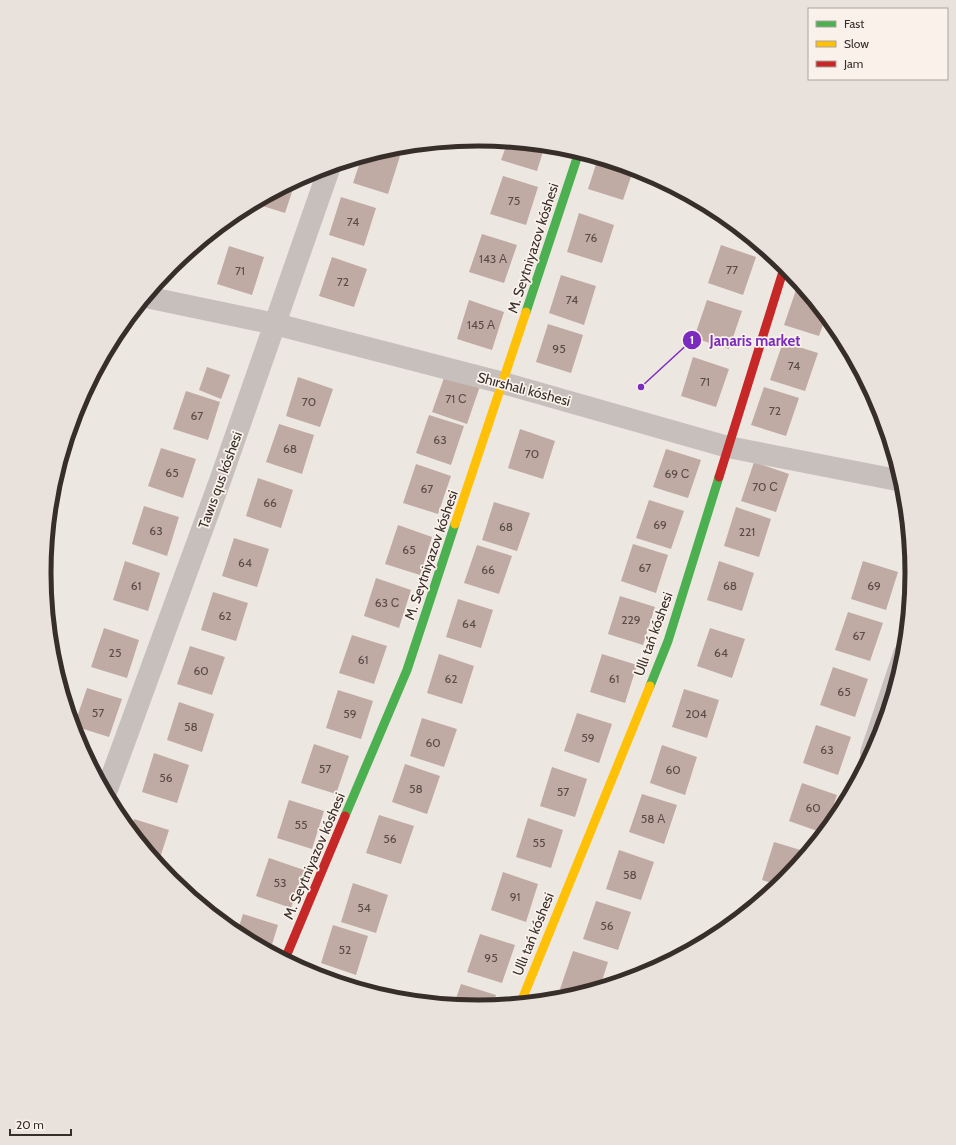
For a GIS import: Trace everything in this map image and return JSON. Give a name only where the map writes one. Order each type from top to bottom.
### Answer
[{"type":"street","name":"M. Seytniyazov kóshesi","points":[[288,954],[407,670],[577,157]]},
{"type":"street","name":"Tawıs qus kóshesi","points":[[108,786],[215,493],[327,173]]},
{"type":"street","name":"Ullı tań kóshesi","points":[[522,997],[668,641],[782,273]]},
{"type":"street","name":"Shırshalı kóshesi","points":[[151,298],[275,324],[503,383],[728,447],[895,480]]},
{"type":"building","points":[[506,146],[543,151],[537,171],[501,160]]},
{"type":"building","points":[[394,154],[400,156],[388,194],[353,183],[360,162]]},
{"type":"building","points":[[597,162],[632,174],[623,200],[588,189]]},
{"type":"building","points":[[503,176],[538,187],[526,225],[490,214]]},
{"type":"building","points":[[293,188],[285,213],[261,205]]},
{"type":"building","points":[[341,197],[376,208],[364,246],[329,235]]},
{"type":"building","points":[[579,213],[614,225],[602,263],[567,252]]},
{"type":"building","points":[[482,234],[517,245],[504,283],[469,272]]},
{"type":"building","points":[[721,245],[756,257],[743,295],[708,283]]},
{"type":"building","points":[[229,246],[264,257],[252,295],[217,284]]},
{"type":"building","points":[[332,257],[367,269],[354,307],[319,296]]},
{"type":"building","points":[[561,275],[596,286],[584,325],[549,313]]},
{"type":"building","points":[[797,288],[824,322],[819,336],[784,325]]},
{"type":"building","points":[[469,300],[504,312],[492,350],[457,339]]},
{"type":"building","points":[[707,300],[742,311],[729,349],[694,338]]},
{"type":"building","points":[[548,324],[583,335],[571,373],[536,362]]},
{"type":"building","points":[[783,342],[818,353],[805,391],[770,380]]},
{"type":"building","points":[[693,357],[729,369],[716,407],[681,396]]},
{"type":"building","points":[[207,367],[230,375],[221,399],[199,390]]},
{"type":"building","points":[[445,375],[480,386],[467,424],[432,412]]},
{"type":"building","points":[[298,377],[333,389],[320,427],[286,416]]},
{"type":"building","points":[[764,387],[799,398],[786,436],[751,425]]},
{"type":"building","points":[[186,391],[220,402],[208,440],[173,429]]},
{"type":"building","points":[[429,415],[464,426],[451,465],[416,453]]},
{"type":"building","points":[[279,424],[314,435],[302,474],[266,462]]},
{"type":"building","points":[[520,429],[555,441],[543,479],[508,468]]},
{"type":"building","points":[[161,448],[196,459],[183,498],[148,486]]},
{"type":"building","points":[[666,449],[701,460],[688,498],[653,487]]},
{"type":"building","points":[[754,462],[789,474],[776,512],[741,501]]},
{"type":"building","points":[[416,464],[451,476],[438,514],[403,503]]},
{"type":"building","points":[[258,478],[293,490],[281,528],[246,516]]},
{"type":"building","points":[[649,500],[684,511],[671,549],[636,538]]},
{"type":"building","points":[[494,502],[530,513],[517,551],[482,540]]},
{"type":"building","points":[[144,506],[179,517],[167,556],[132,544]]},
{"type":"building","points":[[736,507],[771,519],[759,557],[724,546]]},
{"type":"building","points":[[398,525],[432,537],[420,575],[385,564]]},
{"type":"building","points":[[234,538],[269,549],[257,587],[222,576]]},
{"type":"building","points":[[633,544],[668,555],[656,593],[621,581]]},
{"type":"building","points":[[477,545],[512,556],[499,594],[464,583]]},
{"type":"building","points":[[125,561],[160,573],[148,611],[113,600]]},
{"type":"building","points":[[719,561],[754,573],[742,611],[707,600]]},
{"type":"building","points":[[863,561],[898,572],[886,610],[851,599]]},
{"type":"building","points":[[376,578],[411,590],[399,628],[364,616]]},
{"type":"building","points":[[213,592],[248,603],[236,641],[201,630]]},
{"type":"building","points":[[620,596],[655,607],[643,645],[608,634]]},
{"type":"building","points":[[458,599],[493,610],[481,648],[446,637]]},
{"type":"building","points":[[848,612],[883,623],[870,661],[835,650]]},
{"type":"building","points":[[104,628],[139,640],[127,678],[91,667]]},
{"type":"building","points":[[710,628],[745,639],[732,678],[697,666]]},
{"type":"building","points":[[352,635],[387,646],[374,684],[339,673]]},
{"type":"building","points":[[190,646],[225,657],[212,695],[177,684]]},
{"type":"building","points":[[439,654],[474,666],[462,704],[427,693]]},
{"type":"building","points":[[602,654],[637,665],[625,703],[590,692]]},
{"type":"building","points":[[833,667],[868,679],[855,717],[820,705]]},
{"type":"building","points":[[87,688],[122,699],[109,737],[81,728],[77,718]]},
{"type":"building","points":[[684,689],[719,700],[707,738],[672,727]]},
{"type":"building","points":[[338,690],[373,701],[361,739],[326,728]]},
{"type":"building","points":[[179,702],[214,714],[202,752],[167,740]]},
{"type":"building","points":[[577,713],[612,724],[599,763],[564,751]]},
{"type":"building","points":[[422,718],[457,729],[444,767],[410,756]]},
{"type":"building","points":[[816,725],[851,737],[838,775],[803,763]]},
{"type":"building","points":[[314,744],[349,756],[336,794],[301,783]]},
{"type":"building","points":[[662,745],[697,757],[685,795],[650,783]]},
{"type":"building","points":[[154,753],[189,765],[177,803],[142,792]]},
{"type":"building","points":[[405,764],[440,776],[427,814],[392,802]]},
{"type":"building","points":[[552,767],[587,779],[575,817],[540,806]]},
{"type":"building","points":[[802,783],[837,795],[831,813],[818,831],[789,821]]},
{"type":"building","points":[[642,794],[677,805],[664,844],[629,832]]},
{"type":"building","points":[[289,800],[324,811],[312,849],[277,838]]},
{"type":"building","points":[[379,815],[414,826],[401,864],[366,853]]},
{"type":"building","points":[[528,818],[563,830],[551,868],[516,857]]},
{"type":"building","points":[[134,819],[169,830],[160,857],[139,832],[133,823]]},
{"type":"building","points":[[774,842],[802,850],[771,883],[762,880]]},
{"type":"building","points":[[619,850],[654,862],[641,900],[606,889]]},
{"type":"building","points":[[269,858],[304,870],[291,908],[256,896]]},
{"type":"building","points":[[503,872],[538,884],[526,922],[491,910]]},
{"type":"building","points":[[353,883],[388,895],[376,933],[341,922]]},
{"type":"building","points":[[596,901],[631,912],[618,950],[583,939]]},
{"type":"building","points":[[243,914],[278,925],[272,946],[239,927]]},
{"type":"building","points":[[333,925],[368,936],[356,975],[321,963]]},
{"type":"building","points":[[480,934],[515,945],[502,983],[467,972]]},
{"type":"building","points":[[573,951],[608,962],[602,981],[564,990],[560,989]]},
{"type":"building","points":[[461,984],[496,995],[495,999],[456,999]]},
{"type":"traffic: fast","points":[[526,312],[577,157]]},
{"type":"traffic: fast","points":[[650,686],[668,641],[719,477]]},
{"type":"traffic: fast","points":[[345,816],[407,670],[455,524]]},
{"type":"traffic: slow","points":[[455,524],[526,312]]},
{"type":"traffic: slow","points":[[523,997],[650,686]]},
{"type":"traffic: jam","points":[[719,477],[782,273]]},
{"type":"traffic: jam","points":[[287,954],[345,816]]},
{"type":"place","name":"Janaris market","points":[[641,387]]}]
